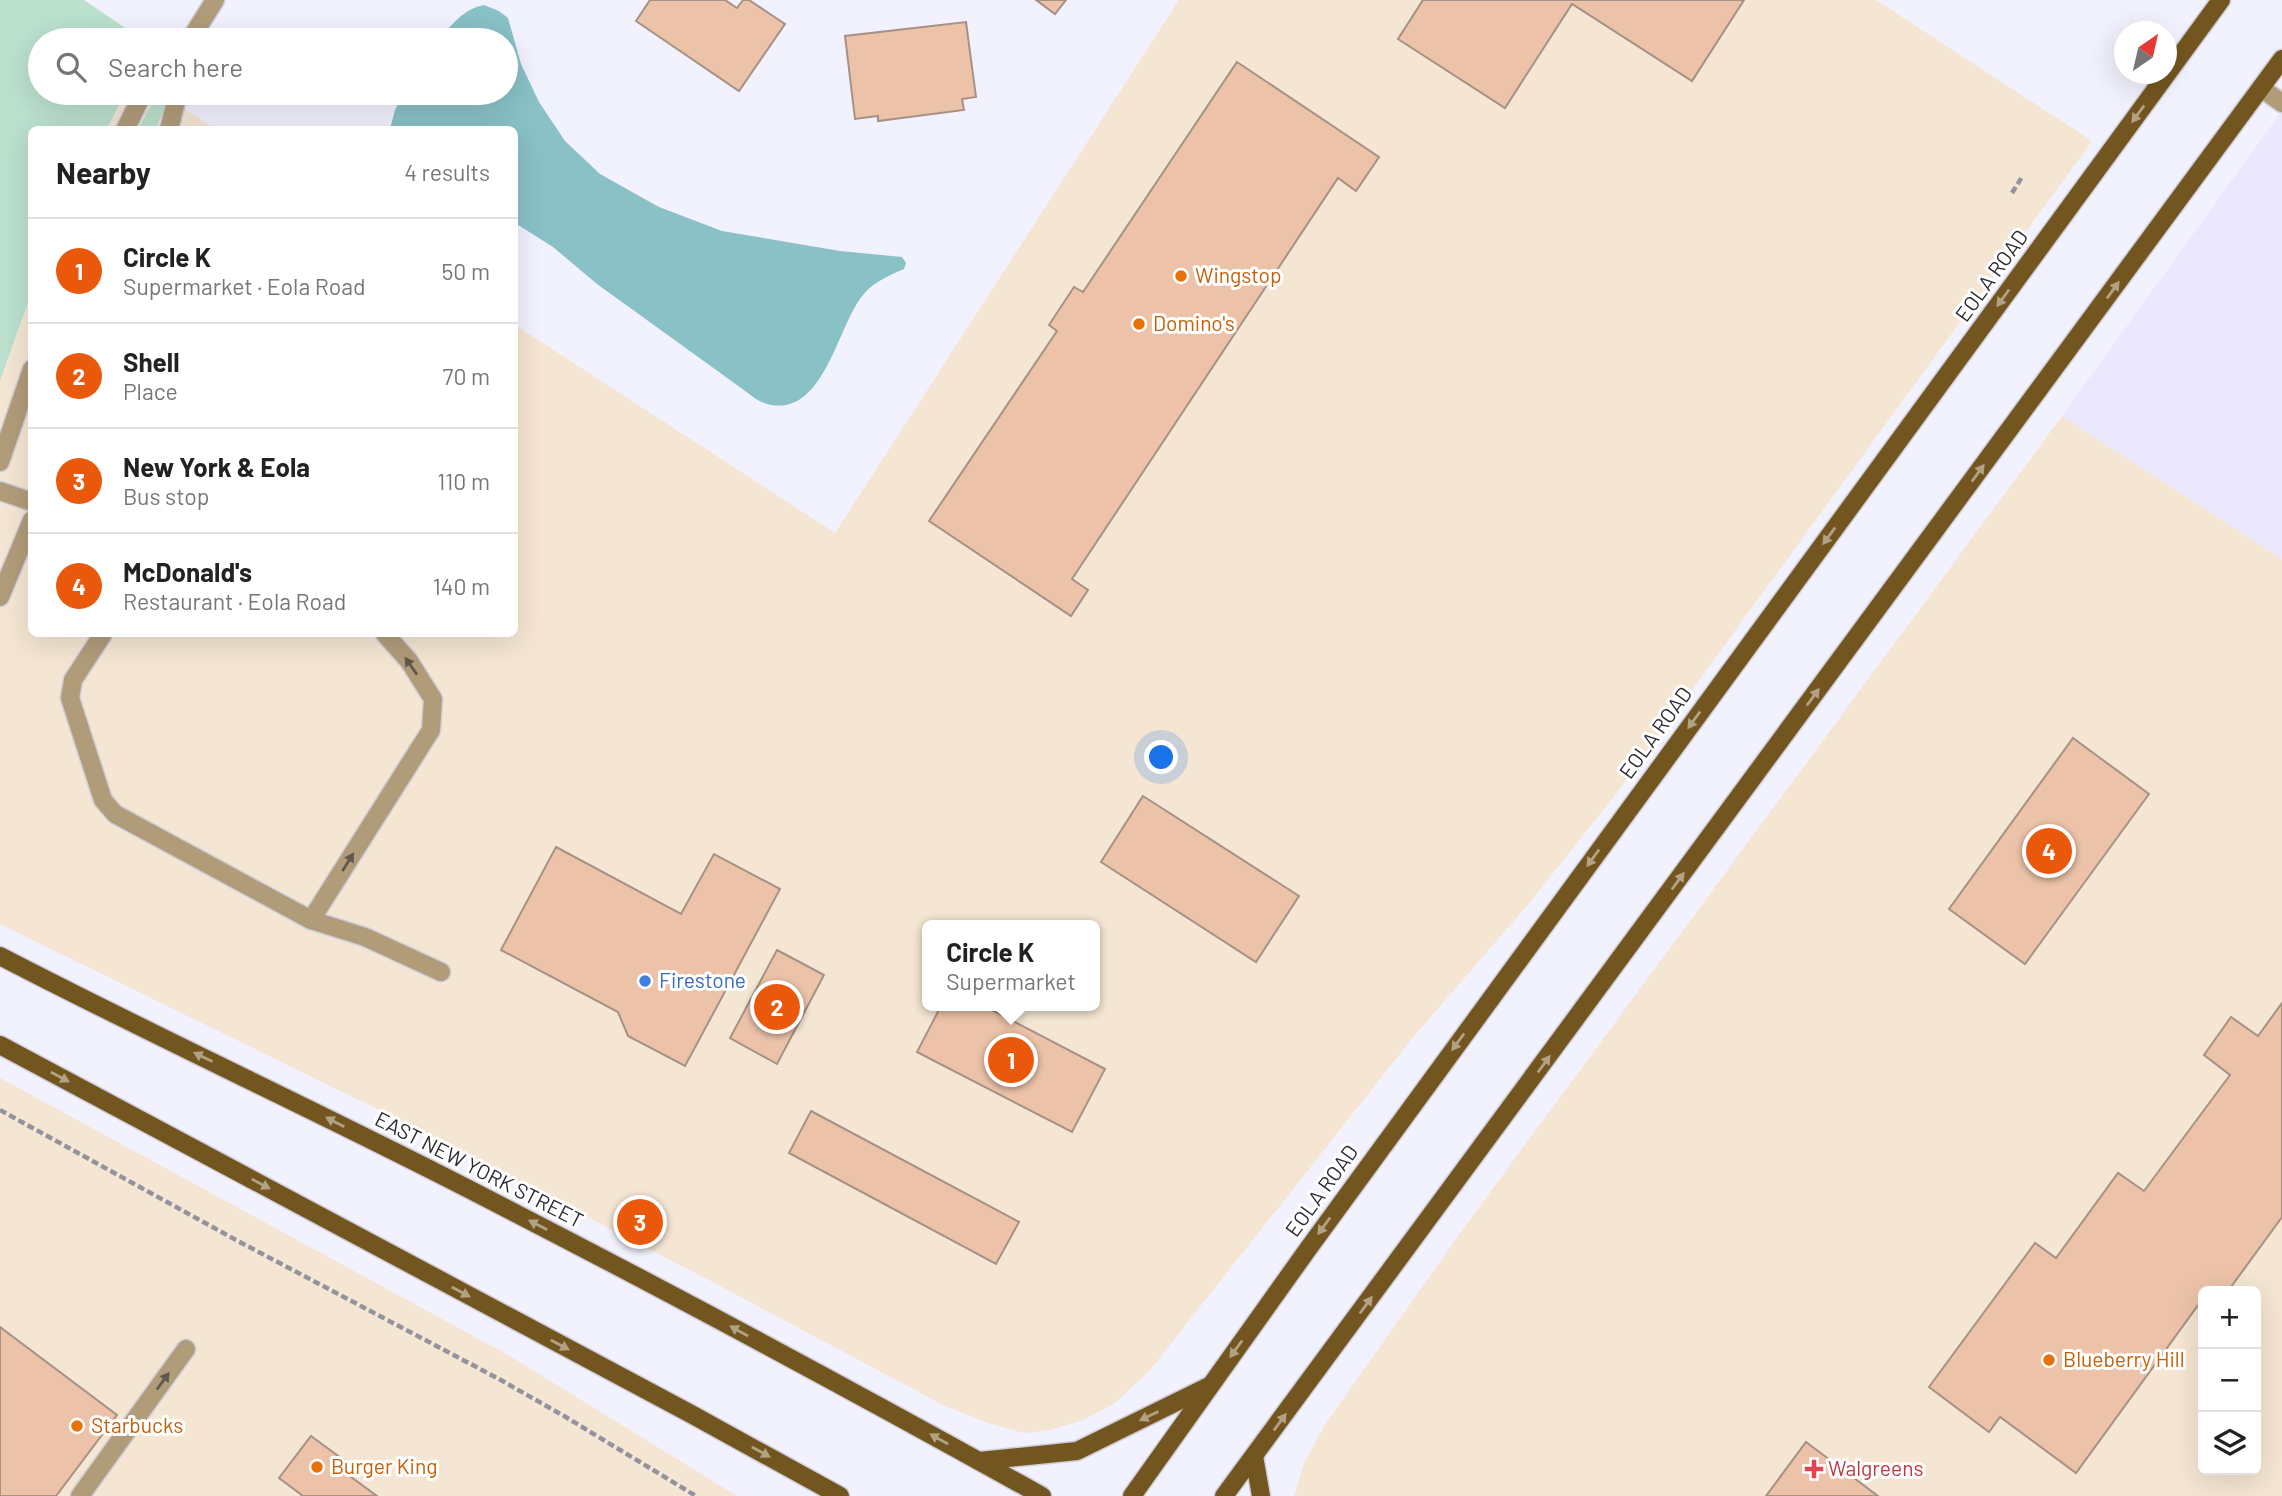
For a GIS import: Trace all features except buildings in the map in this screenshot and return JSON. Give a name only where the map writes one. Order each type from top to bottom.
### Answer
[{"type":"main road","name":"EOLA ROAD","points":[[1132,1496],[1526,949],[2221,0]]},
{"type":"main road","points":[[1224,1496],[2282,59]]},
{"type":"main road","name":"EAST NEW YORK STREET","points":[[0,956],[580,1247],[1042,1496]]},
{"type":"main road","points":[[0,1045],[840,1496]]},
{"type":"main road","points":[[979,1461],[1077,1451],[1210,1385]]},
{"type":"main road","points":[[1254,1456],[1261,1496]]},
{"type":"street","points":[[198,28],[215,0]]},
{"type":"street","points":[[2261,88],[2282,103]]},
{"type":"street","points":[[127,126],[137,105]]},
{"type":"street","points":[[170,126],[175,105]]},
{"type":"street","points":[[0,462],[28,381]]},
{"type":"street","points":[[0,491],[28,501]]},
{"type":"street","points":[[0,597],[28,530]]},
{"type":"street","points":[[101,637],[73,680],[70,698],[103,800],[115,814],[311,920],[365,937],[441,972]]},
{"type":"street","points":[[311,920],[432,730],[433,699],[409,661],[388,637]]},
{"type":"street","points":[[80,1496],[186,1349]]},
{"type":"path","points":[[2011,193],[2022,177]]},
{"type":"path","points":[[0,1110],[236,1240],[499,1379],[696,1496]]},
{"type":"shaded area","points":[[1179,0],[1876,0],[2092,141],[1616,794],[1531,901],[1410,1041],[1150,1370],[1115,1403],[1083,1420],[1050,1430],[1024,1433],[988,1423],[945,1406],[424,1132],[0,924],[0,381],[28,302],[28,637],[518,637],[518,327],[835,533]]},
{"type":"shaded area","points":[[119,105],[178,105],[211,126],[109,126]]},
{"type":"shaded area","points":[[2282,111],[2282,559],[2062,416]]},
{"type":"shaded area","points":[[2062,416],[2282,559],[2282,1496],[1294,1496],[1305,1461],[1326,1423],[1466,1225]]},
{"type":"shaded area","points":[[0,1078],[508,1355],[737,1496],[0,1496]]},
{"type":"green space","points":[[0,0],[84,0],[125,28],[28,28],[28,105],[119,105],[108,126],[28,126],[28,302],[0,381]]},
{"type":"green space","points":[[151,105],[165,105],[157,126],[140,126]]},
{"type":"water","points":[[484,5],[499,11],[508,18],[511,28],[449,28],[477,7]]},
{"type":"water","points":[[518,53],[539,102],[565,141],[600,174],[659,207],[722,231],[840,251],[902,257],[906,263],[904,269],[888,276],[863,295],[816,384],[802,398],[786,405],[767,404],[597,284],[553,247],[518,225],[518,126],[391,126],[398,105],[518,105]]},
{"type":"place","name":"Wingstop","points":[[1181,276]]},
{"type":"place","name":"Domino's","points":[[1139,324]]},
{"type":"place","name":"McDonald's","points":[[2049,851]]},
{"type":"place","name":"Firestone","points":[[645,981]]},
{"type":"place","name":"Shell","points":[[777,1007]]},
{"type":"place","name":"Circle K","points":[[1011,1060]]},
{"type":"place","name":"New York & Eola","points":[[640,1222]]},
{"type":"place","name":"Blueberry Hill","points":[[2049,1360]]},
{"type":"place","name":"Starbucks","points":[[77,1426]]},
{"type":"place","name":"Burger King","points":[[317,1467]]},
{"type":"place","name":"Walgreens","points":[[1814,1469]]}]
